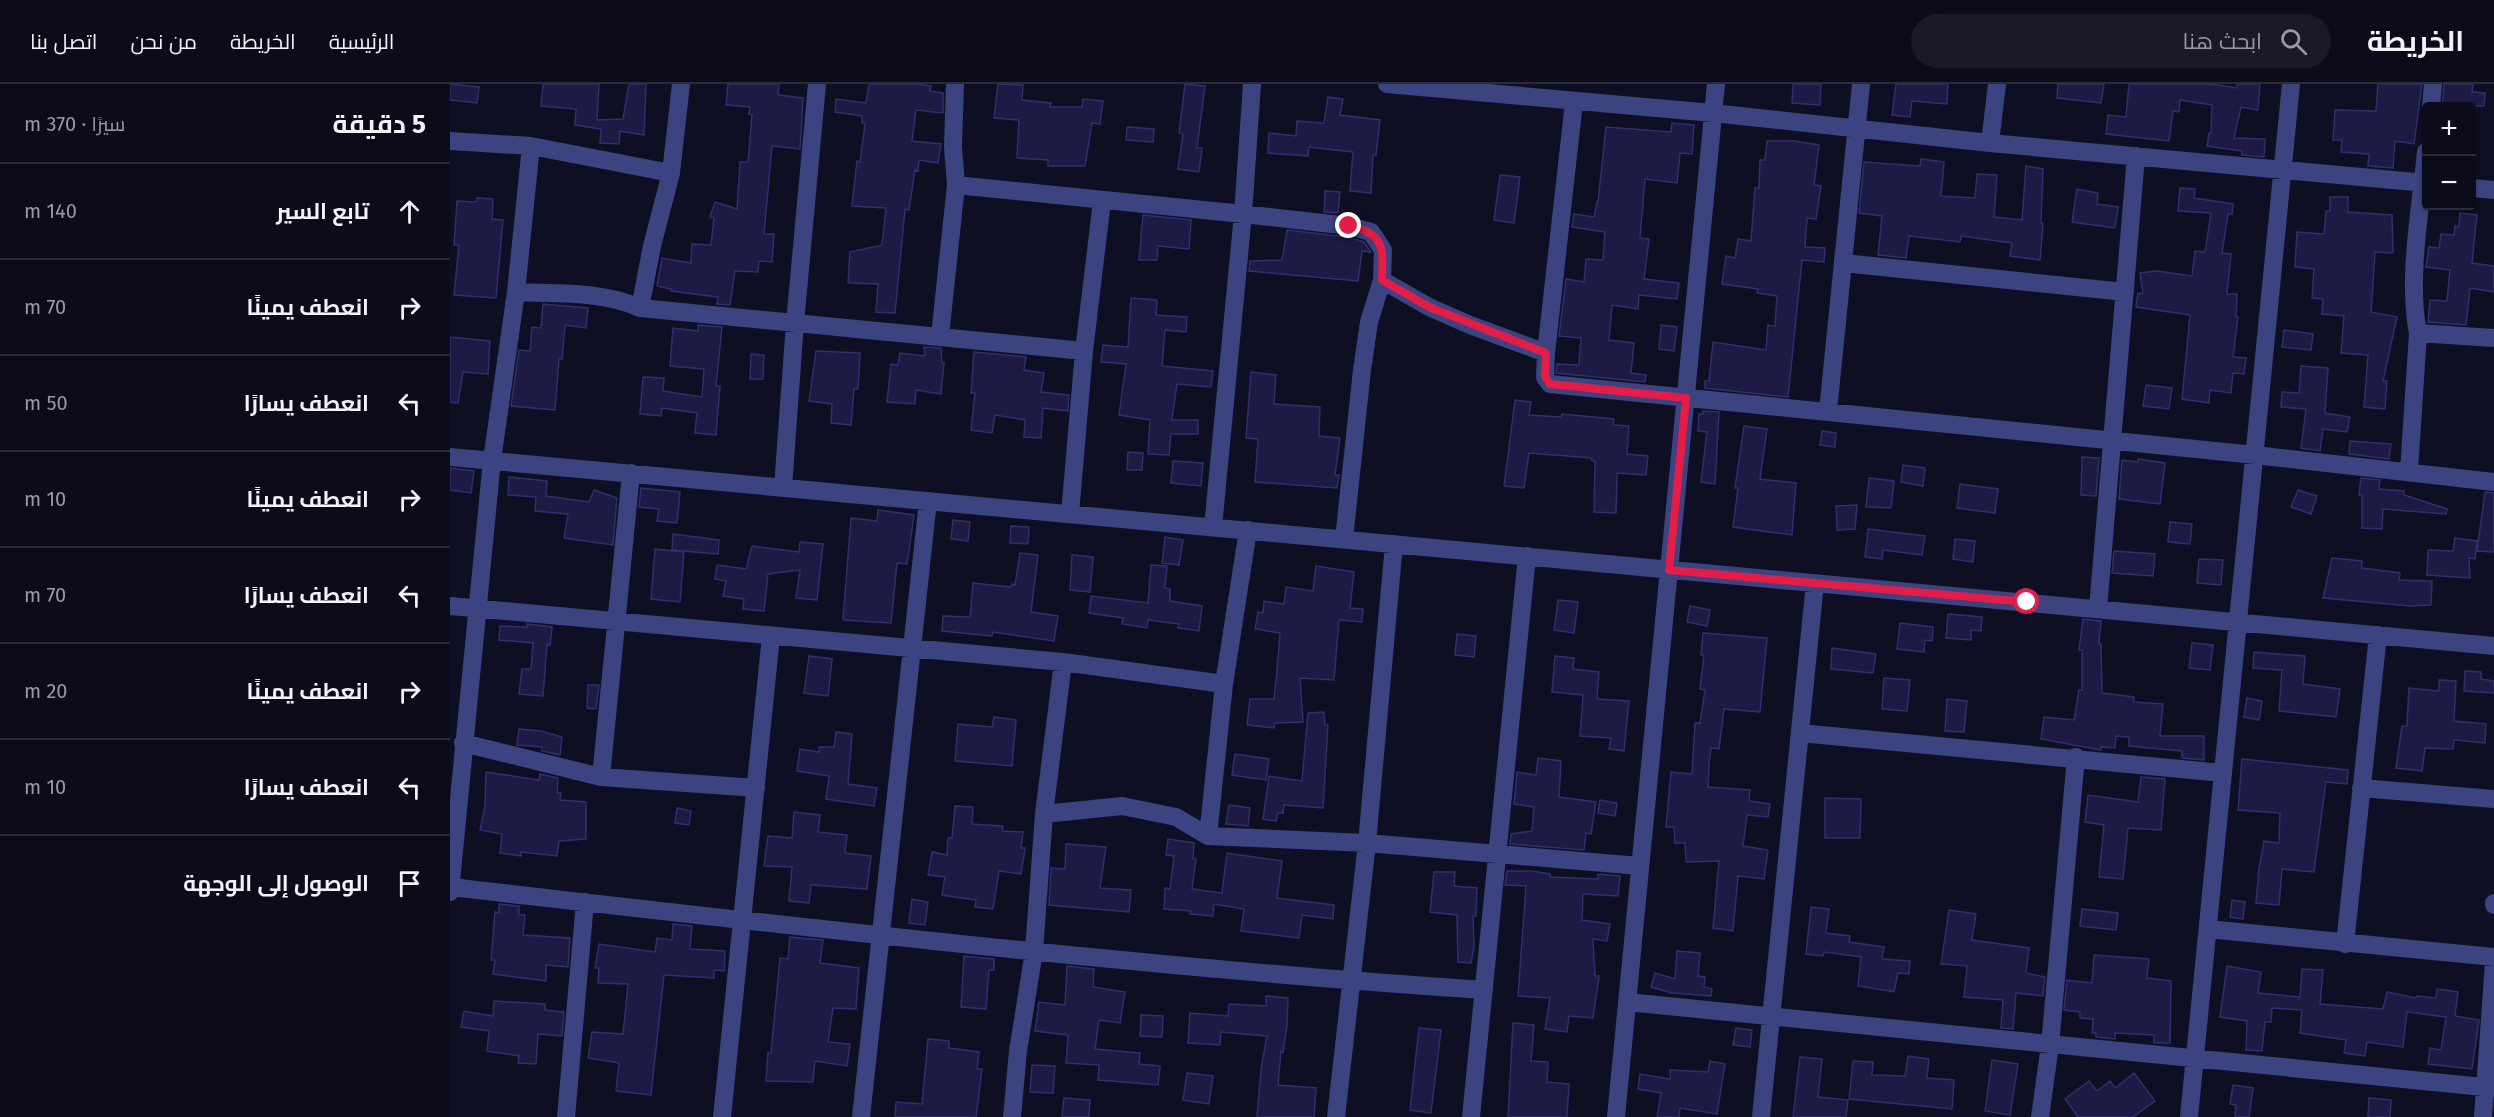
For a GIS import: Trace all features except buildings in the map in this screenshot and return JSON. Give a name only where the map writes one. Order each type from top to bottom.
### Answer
[{"type":"street","points":[[640,308],[652,246],[671,173],[681,84]]},
{"type":"street","points":[[783,487],[795,323],[817,84]]},
{"type":"street","points":[[940,336],[956,185],[953,147],[956,84]]},
{"type":"street","points":[[1213,527],[1243,214],[1252,84]]},
{"type":"street","points":[[1387,84],[1537,91],[1574,102],[1713,113],[1990,143],[2422,183]]},
{"type":"street","points":[[1616,1117],[1716,84]]},
{"type":"street","points":[[1828,411],[1861,84]]},
{"type":"street","points":[[1990,143],[1997,84]]},
{"type":"street","points":[[2189,1117],[2292,84]]},
{"type":"street","points":[[2431,102],[2433,84]]},
{"type":"street","points":[[1574,102],[1546,353],[1545,377],[1550,384],[2255,455],[2494,482]]},
{"type":"street","points":[[450,141],[531,146],[671,173]]},
{"type":"street","points":[[450,891],[492,460],[516,292],[531,146]]},
{"type":"street","points":[[2098,609],[2136,156]]},
{"type":"street","points":[[956,185],[1349,226],[1371,232],[1383,250],[1382,280],[1369,322],[1344,539]]},
{"type":"street","points":[[2476,188],[2494,190]]},
{"type":"street","points":[[1070,514],[1084,351],[1102,201]]},
{"type":"street","points":[[2409,471],[2418,333],[2414,312],[2414,286],[2422,210]]},
{"type":"street","points":[[1843,263],[2125,292]]},
{"type":"street","points":[[1382,280],[1429,307],[1546,353]]},
{"type":"street","points":[[516,292],[617,298],[640,308],[1084,351]]},
{"type":"street","points":[[2418,333],[2494,338]]},
{"type":"street","points":[[450,457],[2494,646]]},
{"type":"street","points":[[601,777],[631,473]]},
{"type":"street","points":[[861,1117],[928,501]]},
{"type":"street","points":[[1208,836],[1224,684],[1248,530]]},
{"type":"street","points":[[1336,1117],[1367,843],[1394,544]]},
{"type":"street","points":[[1471,1117],[1527,556]]},
{"type":"street","points":[[1761,1117],[1815,583]]},
{"type":"street","points":[[450,606],[1063,662],[1224,684]]},
{"type":"street","points":[[2345,944],[2378,635]]},
{"type":"street","points":[[722,1117],[771,636]]},
{"type":"street","points":[[1012,1117],[1018,1051],[1034,951],[1044,814],[1063,662]]},
{"type":"street","points":[[1800,733],[2223,772]]},
{"type":"street","points":[[463,744],[601,777],[756,788]]},
{"type":"street","points":[[2040,1117],[2050,1045],[2076,757]]},
{"type":"street","points":[[2361,788],[2494,799]]},
{"type":"street","points":[[1044,814],[1122,806],[1176,817],[1208,836],[1498,852],[1640,866]]},
{"type":"street","points":[[450,887],[1034,951],[1351,981],[1484,990]]},
{"type":"street","points":[[566,1117],[585,902]]},
{"type":"street","points":[[2208,929],[2494,957]]},
{"type":"street","points":[[2483,1117],[2490,1088],[2494,963]]},
{"type":"street","points":[[1627,1002],[2490,1088]]},
{"type":"route","points":[[1349,226],[1371,232],[1378,240],[1383,250],[1382,280],[1429,307],[1546,353],[1545,377],[1550,384],[1686,398],[1669,570],[2027,602]]}]
